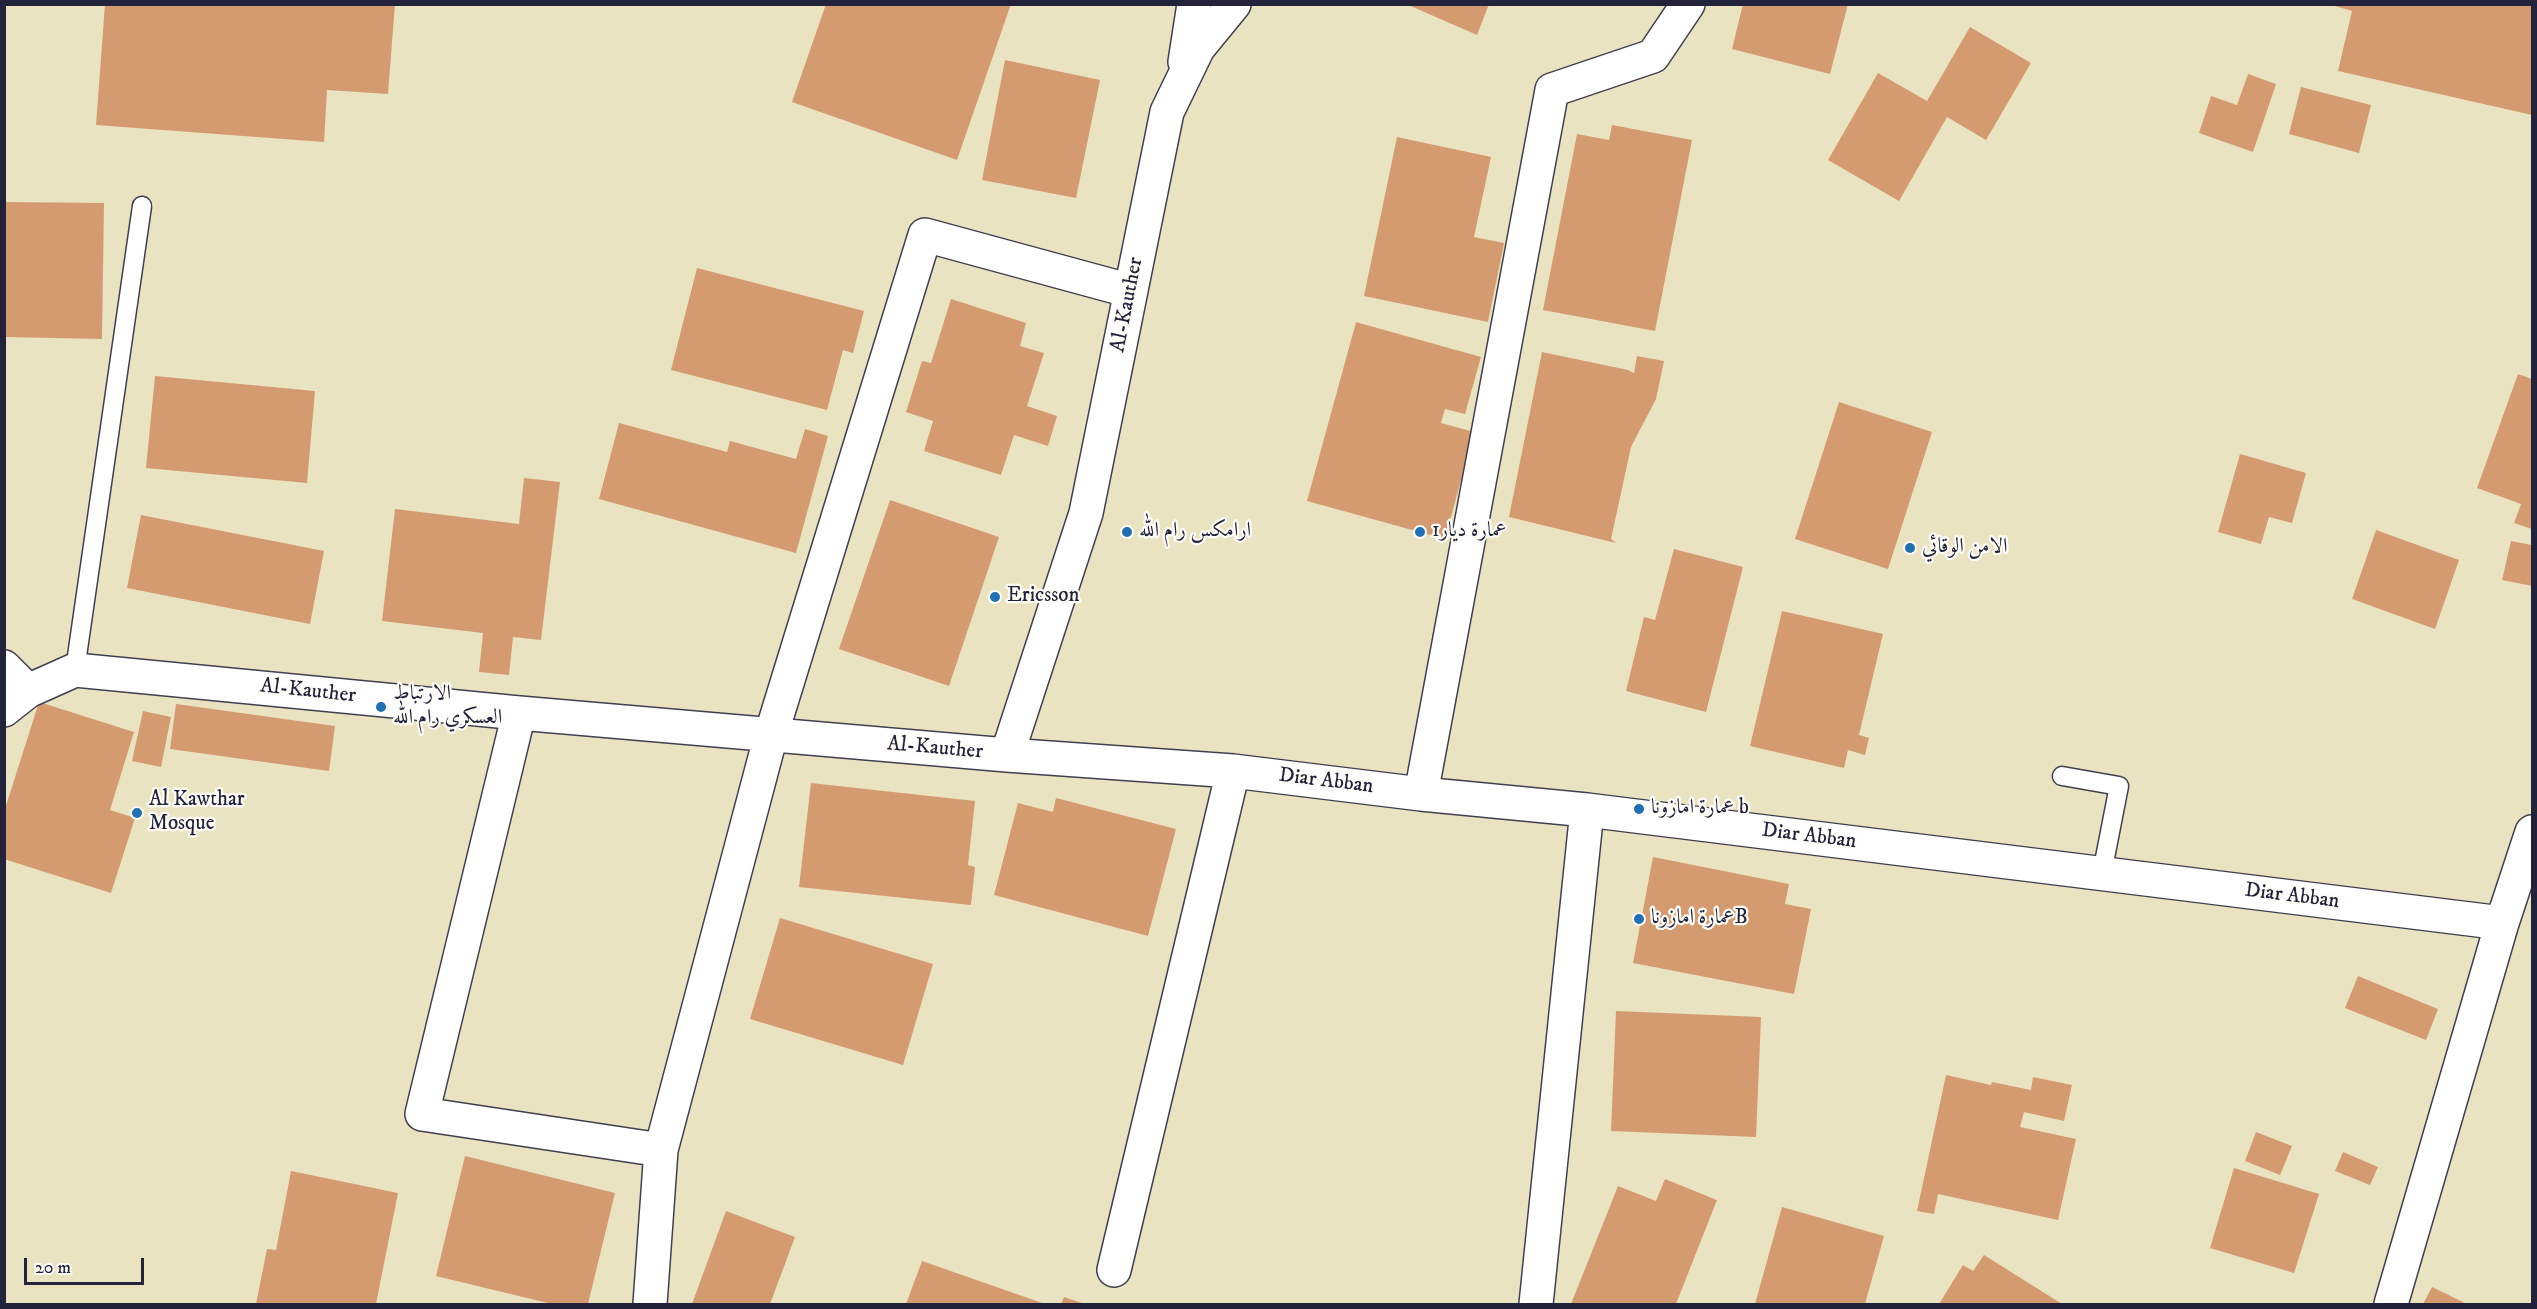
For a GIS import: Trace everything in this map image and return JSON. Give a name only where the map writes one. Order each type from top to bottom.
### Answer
[{"type":"street","points":[[1183,80],[1194,4]]},
{"type":"street","name":"Al-Kauther","points":[[75,670],[519,713],[1007,755],[1086,513],[1167,112],[1198,48],[1234,4]]},
{"type":"street","points":[[1421,794],[1552,90],[1653,56],[1688,4]]},
{"type":"street","points":[[650,1305],[661,1150],[771,735],[925,235],[1131,291]]},
{"type":"street","points":[[4,667],[16,701],[75,670]]},
{"type":"street","points":[[519,713],[422,1114],[661,1150]]},
{"type":"street","name":"Diar Abban","points":[[1007,755],[1233,771],[1421,794],[1587,810],[2502,923]]},
{"type":"street","points":[[1114,1270],[1233,771]]},
{"type":"street","points":[[1536,1305],[1587,810]]},
{"type":"street","points":[[2391,1305],[2502,923],[2532,832]]},
{"type":"lane","points":[[75,670],[142,206]]},
{"type":"lane","points":[[2062,776],[2119,786],[2102,873]]},
{"type":"building","points":[[105,4],[395,4],[388,94],[327,90],[324,142],[96,125]]},
{"type":"building","points":[[826,4],[1011,4],[957,160],[792,102]]},
{"type":"building","points":[[1406,4],[1489,4],[1477,35]]},
{"type":"building","points":[[1743,4],[1848,4],[1830,74],[1732,49]]},
{"type":"building","points":[[2328,4],[2532,4],[2532,115],[2338,71],[2352,11]]},
{"type":"building","points":[[1970,27],[2031,63],[1986,140],[1947,117],[1899,201],[1828,160],[1878,73],[1927,101]]},
{"type":"building","points":[[1005,60],[1100,80],[1076,198],[982,180]]},
{"type":"building","points":[[2248,74],[2276,84],[2253,152],[2199,133],[2211,96],[2237,105]]},
{"type":"building","points":[[2301,87],[2371,105],[2359,153],[2289,134]]},
{"type":"building","points":[[1612,125],[1692,140],[1655,331],[1543,310],[1577,134],[1609,140]]},
{"type":"building","points":[[1397,137],[1491,157],[1474,237],[1504,243],[1488,322],[1364,296]]},
{"type":"building","points":[[4,202],[104,203],[102,339],[4,337]]},
{"type":"building","points":[[697,268],[864,311],[853,353],[843,350],[827,410],[671,370]]},
{"type":"building","points":[[951,299],[1026,323],[1020,346],[1044,353],[1027,406],[1057,416],[1048,446],[1014,435],[1001,475],[924,451],[933,421],[906,412],[922,361],[931,363]]},
{"type":"building","points":[[1356,322],[1481,357],[1465,414],[1445,409],[1441,423],[1474,432],[1445,539],[1307,501]]},
{"type":"building","points":[[1542,352],[1634,373],[1637,356],[1664,361],[1656,399],[1631,447],[1611,539],[1616,543],[1509,517]]},
{"type":"building","points":[[2518,374],[2532,379],[2532,529],[2514,523],[2521,504],[2477,488]]},
{"type":"building","points":[[155,376],[315,391],[307,483],[146,468]]},
{"type":"building","points":[[1839,402],[1932,432],[1888,569],[1795,539]]},
{"type":"building","points":[[619,423],[727,452],[730,441],[796,459],[805,429],[828,436],[796,553],[599,499]]},
{"type":"building","points":[[2240,454],[2306,473],[2292,523],[2269,517],[2261,544],[2218,532]]},
{"type":"building","points":[[524,478],[560,482],[541,640],[513,637],[509,675],[479,672],[483,633],[382,621],[395,509],[519,524]]},
{"type":"building","points":[[890,500],[999,537],[949,686],[839,649]]},
{"type":"building","points":[[141,515],[324,551],[310,624],[127,588]]},
{"type":"building","points":[[2376,530],[2459,560],[2435,629],[2352,599]]},
{"type":"building","points":[[2511,541],[2532,545],[2532,586],[2502,580]]},
{"type":"building","points":[[1674,549],[1743,567],[1706,712],[1626,691],[1644,617],[1655,620]]},
{"type":"building","points":[[1782,611],[1883,634],[1859,735],[1869,738],[1865,755],[1848,750],[1844,768],[1750,746]]},
{"type":"building","points":[[39,702],[134,732],[110,810],[135,818],[111,893],[4,859],[4,812]]},
{"type":"building","points":[[176,704],[335,726],[329,771],[170,749]]},
{"type":"building","points":[[143,711],[171,717],[161,767],[132,761]]},
{"type":"building","points":[[811,783],[975,801],[968,865],[975,867],[971,905],[799,887]]},
{"type":"building","points":[[1056,798],[1176,829],[1148,936],[994,895],[1018,803],[1053,812]]},
{"type":"building","points":[[1653,857],[1789,884],[1785,904],[1811,909],[1794,994],[1633,963]]},
{"type":"building","points":[[780,918],[933,964],[903,1065],[750,1019]]},
{"type":"building","points":[[2358,976],[2438,1009],[2426,1040],[2345,1008]]},
{"type":"building","points":[[1616,1011],[1761,1017],[1756,1137],[1611,1131]]},
{"type":"building","points":[[1946,1075],[1991,1085],[1992,1082],[2031,1090],[2033,1077],[2072,1085],[2064,1121],[2024,1112],[2020,1127],[2076,1139],[2058,1220],[1938,1194],[1934,1214],[1917,1211]]},
{"type":"building","points":[[2256,1132],[2292,1146],[2280,1175],[2245,1161]]},
{"type":"building","points":[[2343,1152],[2378,1167],[2370,1185],[2335,1171]]},
{"type":"building","points":[[465,1156],[615,1193],[588,1304],[552,1304],[436,1276]]},
{"type":"building","points":[[2234,1168],[2319,1194],[2294,1273],[2210,1248]]},
{"type":"building","points":[[291,1171],[398,1193],[376,1304],[256,1304],[267,1249],[276,1250]]},
{"type":"building","points":[[1665,1179],[1717,1200],[1676,1304],[1571,1304],[1618,1186],[1656,1201]]},
{"type":"building","points":[[1782,1207],[1884,1236],[1865,1304],[1755,1304]]},
{"type":"building","points":[[726,1211],[795,1237],[770,1304],[692,1304]]},
{"type":"building","points":[[1984,1255],[2062,1304],[1939,1304],[1963,1265],[1973,1271]]},
{"type":"building","points":[[922,1261],[1045,1304],[906,1304]]},
{"type":"building","points":[[2432,1287],[2467,1304],[2423,1304]]},
{"type":"building","points":[[1064,1297],[1085,1304],[1061,1304]]},
{"type":"place","name":"ارامكس رام الله","points":[[1127,532]]},
{"type":"place","name":"عمارة ديار1","points":[[1420,532]]},
{"type":"place","name":"الامن الوقائي","points":[[1910,548]]},
{"type":"place","name":"Ericsson","points":[[995,597]]},
{"type":"place","name":"الارتباط العسكري رام الله","points":[[381,707]]},
{"type":"place","name":"عمارة امازونا b","points":[[1639,809]]},
{"type":"place","name":"Al Kawthar Mosque","points":[[137,813]]},
{"type":"place","name":"عمارة امازوناB","points":[[1639,919]]}]
